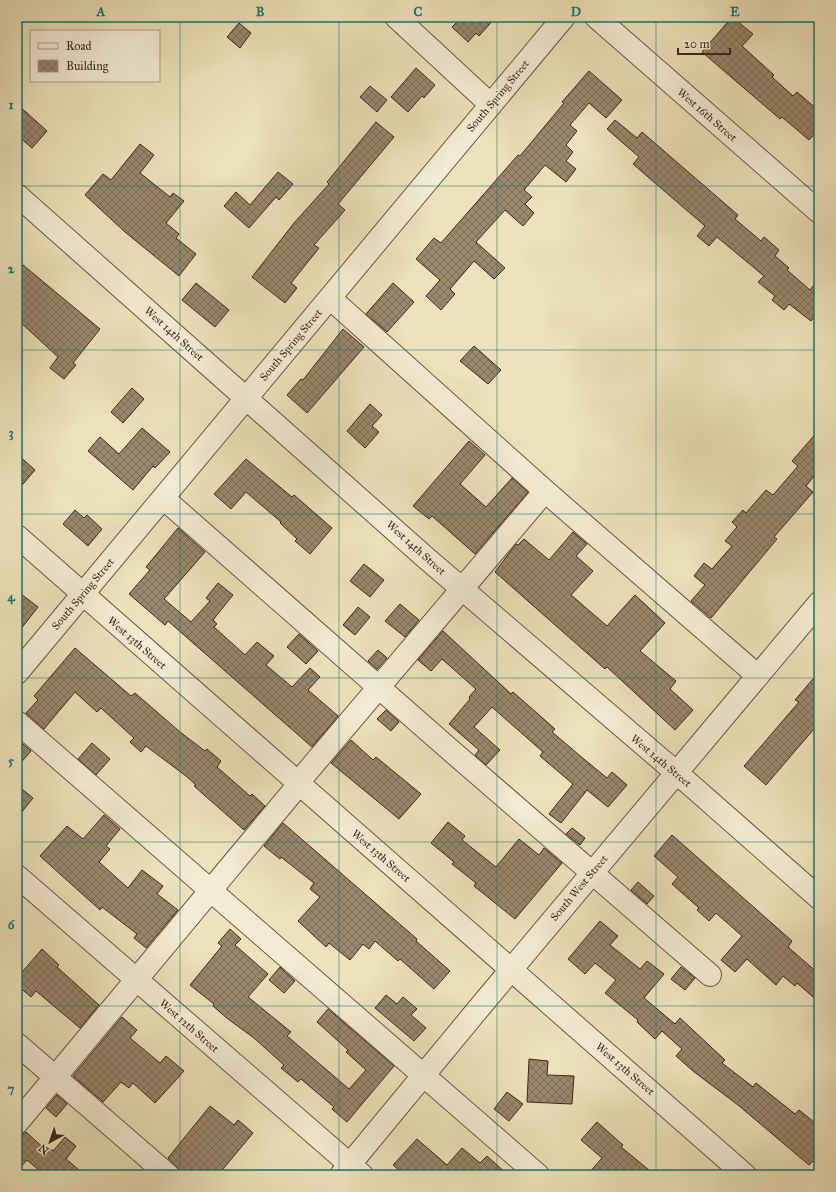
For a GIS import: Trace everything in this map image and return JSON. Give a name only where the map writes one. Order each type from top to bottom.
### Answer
[{"type":"street","points":[[396,17],[491,104]]},
{"type":"street","name":"South Spring Street","points":[[17,673],[564,17]]},
{"type":"street","name":"West 16th Street","points":[[596,17],[819,212]]},
{"type":"street","name":"West 14th Street","points":[[17,195],[246,399],[819,898]]},
{"type":"street","points":[[330,298],[545,491],[758,676]]},
{"type":"street","points":[[17,1122],[210,889],[545,491]]},
{"type":"street","points":[[163,498],[379,688],[710,975]]},
{"type":"street","name":"West 13th Street","points":[[17,536],[745,1175]]},
{"type":"street","name":"South West Street","points":[[351,1171],[424,1075],[819,603]]},
{"type":"street","points":[[17,722],[538,1175]]},
{"type":"street","name":"West 12th Street","points":[[17,876],[351,1171]]},
{"type":"street","points":[[17,1044],[168,1175]]},
{"type":"building","points":[[462,17],[496,17],[479,36],[476,33],[468,42],[452,27]]},
{"type":"building","points":[[732,17],[753,34],[742,46],[774,75],[772,77],[793,96],[797,92],[819,111],[819,129],[809,140],[782,117],[780,119],[702,52]]},
{"type":"building","points":[[239,23],[251,33],[240,48],[227,37]]},
{"type":"building","points":[[416,68],[435,85],[424,98],[422,96],[408,112],[391,97]]},
{"type":"building","points":[[589,71],[622,100],[606,118],[589,103],[570,125],[577,131],[566,145],[573,152],[566,161],[576,169],[566,182],[545,165],[524,190],[532,197],[525,204],[534,213],[523,226],[505,210],[476,242],[505,268],[494,279],[474,261],[450,289],[455,294],[441,310],[426,296],[440,280],[416,259],[434,238],[441,243],[518,155],[520,156],[564,103],[562,102]]},
{"type":"building","points":[[370,86],[387,100],[377,112],[360,97]]},
{"type":"building","points":[[17,104],[47,131],[32,148],[17,135]]},
{"type":"building","points":[[615,120],[637,138],[642,132],[738,215],[735,219],[761,241],[764,237],[779,250],[775,256],[789,268],[787,270],[810,290],[819,279],[819,311],[811,321],[789,304],[784,310],[772,300],[775,296],[758,282],[764,276],[717,237],[709,246],[697,236],[705,226],[633,164],[639,157],[607,129]]},
{"type":"building","points":[[376,122],[394,137],[338,204],[345,210],[314,245],[319,248],[291,283],[297,288],[285,303],[252,277],[294,223],[329,184],[327,182]]},
{"type":"building","points":[[140,144],[154,155],[140,173],[170,197],[173,193],[184,201],[166,223],[179,234],[176,238],[196,254],[179,276],[125,232],[85,195],[103,174],[111,180]]},
{"type":"building","points":[[278,172],[293,184],[279,200],[276,197],[249,228],[224,206],[236,192],[250,205]]},
{"type":"building","points":[[17,260],[100,329],[73,363],[76,365],[64,379],[50,368],[58,357],[17,319]]},
{"type":"building","points":[[196,283],[229,310],[215,327],[182,300]]},
{"type":"building","points":[[393,283],[414,302],[387,332],[366,314]]},
{"type":"building","points":[[343,329],[364,347],[307,413],[287,395],[301,379],[303,380]]},
{"type":"building","points":[[474,346],[501,370],[488,384],[460,361]]},
{"type":"building","points":[[132,388],[144,399],[123,423],[111,412]]},
{"type":"building","points":[[370,404],[382,415],[372,426],[379,432],[365,448],[347,431]]},
{"type":"building","points":[[142,428],[170,452],[155,468],[153,466],[133,490],[88,451],[100,437],[119,454]]},
{"type":"building","points":[[819,430],[819,470],[806,486],[813,492],[774,537],[777,539],[711,618],[691,601],[705,585],[694,576],[704,563],[712,569],[732,546],[725,541],[737,527],[732,522],[743,510],[746,513],[766,490],[773,495],[798,466],[792,461]]},
{"type":"building","points":[[469,441],[485,455],[460,484],[486,507],[512,478],[528,492],[475,554],[432,516],[429,519],[413,506]]},
{"type":"building","points":[[17,454],[35,470],[17,491]]},
{"type":"building","points":[[246,459],[292,497],[294,495],[332,528],[310,554],[295,541],[297,539],[280,523],[281,522],[246,492],[231,509],[214,494]]},
{"type":"building","points":[[75,510],[84,518],[87,515],[102,529],[88,546],[63,524]]},
{"type":"building","points":[[178,528],[205,552],[164,599],[191,622],[210,601],[206,598],[218,583],[233,595],[213,620],[217,624],[214,627],[245,655],[257,642],[274,656],[266,665],[292,687],[310,668],[320,677],[308,690],[338,716],[312,747],[168,621],[165,625],[129,594],[150,570],[146,567]]},
{"type":"building","points":[[573,532],[587,544],[576,556],[593,571],[571,595],[607,626],[635,595],[665,623],[640,651],[676,681],[670,689],[693,710],[675,730],[607,667],[605,669],[495,572],[516,544],[518,545],[524,539],[549,560]]},
{"type":"building","points":[[364,564],[384,580],[370,597],[350,581]]},
{"type":"building","points":[[17,591],[38,607],[17,634]]},
{"type":"building","points":[[400,604],[419,620],[405,637],[385,621]]},
{"type":"building","points":[[358,607],[370,617],[355,635],[343,625]]},
{"type":"building","points":[[443,631],[511,694],[513,692],[555,729],[552,732],[579,755],[607,778],[612,772],[627,785],[608,807],[587,790],[561,823],[549,814],[573,784],[540,756],[543,752],[492,707],[474,727],[500,750],[486,765],[475,755],[479,750],[449,724],[470,699],[469,697],[476,689],[442,659],[431,671],[418,660]]},
{"type":"building","points":[[299,634],[318,651],[306,664],[287,647]]},
{"type":"building","points":[[75,648],[131,696],[135,693],[180,732],[205,751],[207,749],[221,761],[217,767],[250,796],[252,794],[265,806],[244,830],[194,786],[196,785],[186,776],[146,746],[141,752],[130,742],[134,738],[101,708],[97,712],[75,692],[44,729],[26,713],[38,700],[34,696]]},
{"type":"building","points":[[378,650],[387,658],[377,669],[368,661]]},
{"type":"building","points":[[819,672],[819,723],[766,785],[744,766],[799,702],[795,700]]},
{"type":"building","points":[[386,710],[399,722],[391,731],[377,719]]},
{"type":"building","points":[[17,739],[31,751],[17,767]]},
{"type":"building","points":[[351,740],[373,760],[376,757],[421,794],[399,819],[331,763]]},
{"type":"building","points":[[92,743],[110,759],[96,775],[78,759]]},
{"type":"building","points":[[17,785],[33,798],[17,818]]},
{"type":"building","points":[[104,815],[120,829],[106,846],[110,849],[99,862],[128,888],[142,870],[163,886],[157,894],[178,910],[146,948],[134,938],[137,934],[102,907],[100,910],[40,856],[67,826],[83,839]]},
{"type":"building","points":[[448,822],[465,836],[462,840],[496,867],[519,839],[539,855],[544,848],[562,863],[515,919],[474,886],[476,883],[452,864],[454,862],[431,843]]},
{"type":"building","points":[[283,823],[417,939],[416,941],[450,971],[434,989],[400,959],[398,961],[375,941],[369,949],[363,944],[350,960],[329,943],[326,947],[298,921],[320,897],[310,889],[314,883],[281,857],[280,859],[264,846]]},
{"type":"building","points":[[572,828],[585,838],[580,845],[566,834]]},
{"type":"building","points":[[672,835],[792,941],[788,947],[819,974],[819,1002],[797,983],[795,986],[783,976],[776,985],[747,959],[735,972],[721,960],[742,936],[716,913],[709,921],[697,910],[699,908],[672,884],[678,877],[654,856]]},
{"type":"building","points":[[638,882],[654,896],[647,904],[631,890]]},
{"type":"building","points":[[600,921],[618,936],[610,945],[640,969],[647,961],[664,974],[644,998],[675,1024],[680,1018],[725,1060],[722,1063],[753,1087],[756,1083],[795,1114],[799,1110],[819,1126],[819,1166],[813,1161],[809,1165],[738,1105],[693,1071],[676,1056],[682,1049],[662,1031],[655,1039],[637,1022],[638,1020],[605,993],[616,980],[595,963],[585,974],[568,959]]},
{"type":"building","points":[[230,929],[241,939],[235,945],[268,974],[248,997],[291,1032],[287,1036],[349,1089],[366,1070],[346,1052],[348,1050],[317,1022],[328,1009],[394,1066],[347,1122],[332,1109],[334,1107],[301,1079],[298,1082],[281,1068],[284,1065],[254,1038],[228,1019],[213,1006],[214,1004],[190,985],[222,946],[218,943]]},
{"type":"building","points":[[42,949],[59,965],[57,967],[99,1005],[80,1028],[36,991],[31,997],[17,985],[17,978]]},
{"type":"building","points":[[280,967],[295,981],[284,993],[269,980]]},
{"type":"building","points":[[681,967],[695,978],[685,990],[671,979]]},
{"type":"building","points":[[386,995],[397,1004],[403,997],[417,1009],[411,1015],[426,1028],[414,1041],[375,1008]]},
{"type":"building","points":[[122,1017],[137,1030],[130,1038],[160,1063],[166,1056],[184,1071],[155,1103],[133,1083],[129,1088],[121,1082],[103,1102],[73,1076]]},
{"type":"building","points":[[529,1059],[548,1061],[547,1075],[574,1076],[572,1104],[527,1102]]},
{"type":"building","points":[[507,1092],[523,1104],[509,1121],[494,1109]]},
{"type":"building","points":[[57,1095],[67,1104],[56,1117],[46,1108]]},
{"type":"building","points":[[210,1106],[234,1125],[238,1120],[253,1133],[218,1175],[197,1175],[190,1169],[184,1175],[168,1158]]},
{"type":"building","points":[[597,1122],[623,1145],[621,1147],[655,1175],[587,1175],[602,1158],[581,1140]]},
{"type":"building","points":[[26,1132],[47,1151],[50,1148],[53,1151],[65,1137],[76,1146],[66,1159],[85,1175],[45,1175],[27,1160],[17,1171],[17,1138]]},
{"type":"building","points":[[417,1139],[447,1165],[462,1148],[480,1163],[487,1156],[508,1175],[405,1175],[393,1165]]}]
